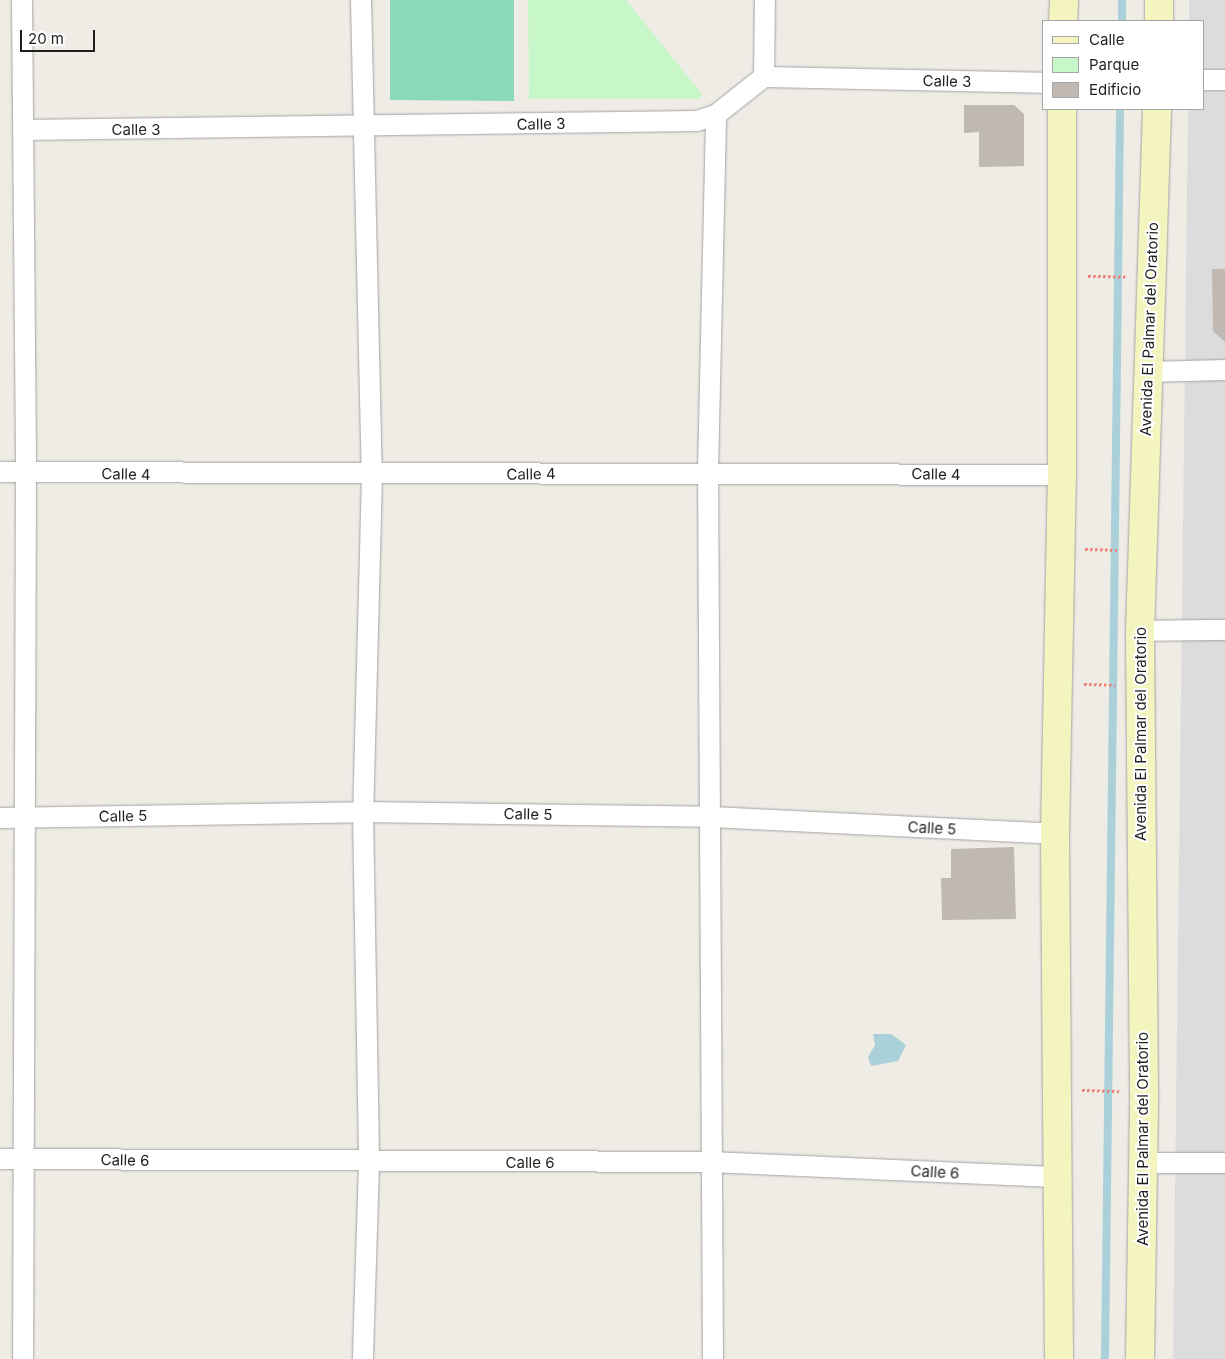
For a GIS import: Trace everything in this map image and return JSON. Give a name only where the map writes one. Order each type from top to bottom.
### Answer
[{"type":"main road","points":[[1063,20],[1064,0]]},
{"type":"main road","points":[[1159,0],[1159,20]]},
{"type":"main road","points":[[1059,1359],[1060,1177],[1055,834],[1062,475],[1062,110]]},
{"type":"main road","name":"Avenida El Palmar del Oratorio","points":[[1140,1359],[1143,1162],[1140,630],[1146,372],[1157,110]]},
{"type":"street","points":[[22,0],[26,473],[26,818],[22,1359]]},
{"type":"street","points":[[361,0],[362,129],[372,476],[363,812],[369,1164],[363,1359]]},
{"type":"street","points":[[764,77],[765,0]]},
{"type":"street","name":"Calle 3","points":[[24,130],[362,129],[697,120],[716,115],[764,77],[1042,83]]},
{"type":"street","points":[[1205,80],[1225,80]]},
{"type":"street","points":[[713,1359],[710,1162],[711,816],[708,472],[716,115]]},
{"type":"street","points":[[1146,372],[1225,370]]},
{"type":"street","name":"Calle 4","points":[[0,472],[372,476],[708,472],[1062,475]]},
{"type":"street","points":[[1140,630],[1225,630]]},
{"type":"street","name":"Calle 5","points":[[0,818],[363,812],[711,816],[1055,834]]},
{"type":"street","name":"Calle 6","points":[[0,1159],[369,1164],[710,1162],[1060,1177]]},
{"type":"street","points":[[1143,1162],[1225,1163]]},
{"type":"path","points":[[1090,276],[1136,277]]},
{"type":"path","points":[[1085,549],[1122,550]]},
{"type":"path","points":[[1083,684],[1119,685]]},
{"type":"path","points":[[1086,1090],[1127,1091]]},
{"type":"shaded area","points":[[1189,0],[1225,0],[1225,1359],[1173,1359],[1188,110],[1205,110],[1205,20],[1189,20]]},
{"type":"green space","points":[[390,0],[514,0],[514,101],[390,100]]},
{"type":"green space","points":[[528,0],[626,0],[702,94],[699,99],[529,99]]},
{"type":"water","points":[[873,1034],[891,1034],[906,1045],[898,1061],[871,1066],[868,1057],[875,1045]]},
{"type":"building","points":[[964,105],[1014,105],[1024,114],[1024,166],[979,167],[979,132],[964,133]]},
{"type":"building","points":[[1212,269],[1225,269],[1225,342],[1213,331]]},
{"type":"building","points":[[1014,847],[1016,919],[942,920],[941,878],[951,878],[951,849]]},
{"type":"waterway","points":[[1122,0],[1122,20]]},
{"type":"waterway","points":[[1105,1359],[1120,110]]}]
